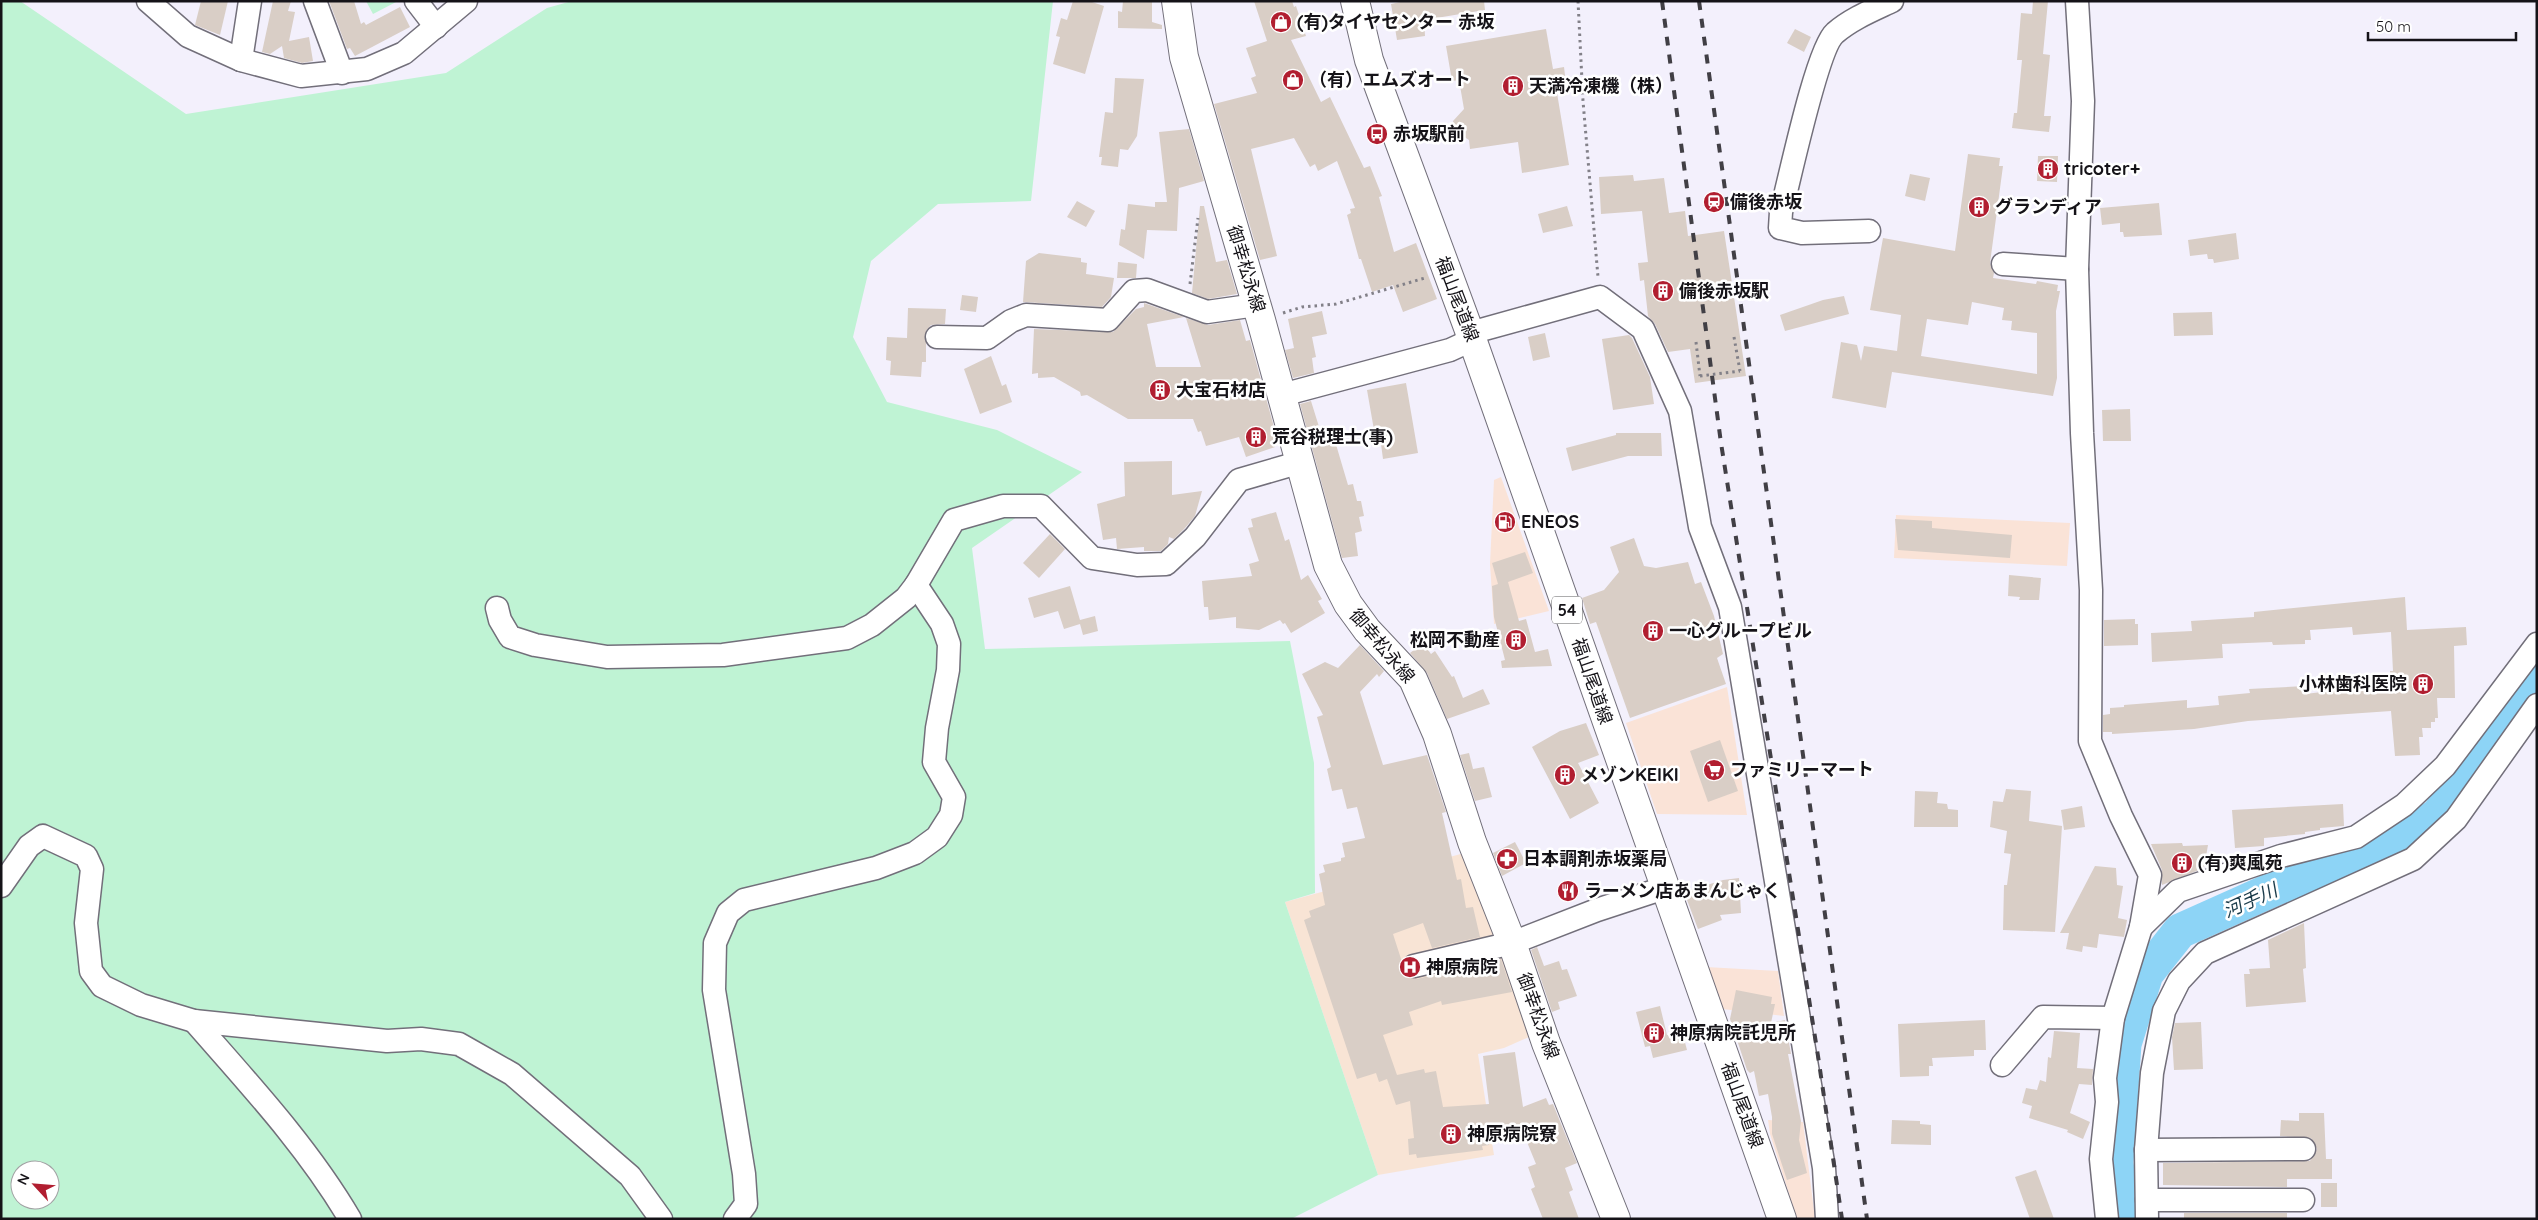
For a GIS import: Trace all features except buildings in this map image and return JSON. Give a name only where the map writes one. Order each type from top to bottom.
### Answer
[{"type":"main road","name":"御幸松永線","points":[[1176,1],[1184,57],[1259,312],[1328,565],[1348,604],[1367,630],[1413,679],[1437,734],[1472,842],[1512,943],[1546,1043],[1616,1219]]},
{"type":"main road","name":"福山尾道線","points":[[1355,1],[1369,60],[1470,333],[1782,1219]]},
{"type":"street","points":[[241,60],[250,1]]},
{"type":"street","points":[[315,1],[342,73]]},
{"type":"street","points":[[416,1],[436,27]]},
{"type":"street","points":[[149,2],[188,36],[241,60],[301,76],[367,69],[404,53],[466,1]]},
{"type":"street","points":[[1869,231],[1802,233],[1787,230],[1780,228],[1781,212],[1816,75],[1833,34],[1860,16],[1892,1]]},
{"type":"street","points":[[2077,1],[2083,101],[2077,269],[2082,433],[2091,590],[2090,741],[2121,816],[2150,875],[2141,927],[2113,1018],[2105,1078],[2107,1102],[2101,1158],[2107,1219]]},
{"type":"street","points":[[2003,264],[2077,269]]},
{"type":"street","points":[[937,337],[987,338],[1011,321],[1026,315],[1108,320],[1134,291],[1146,290],[1207,312],[1259,312]]},
{"type":"street","points":[[1282,395],[1450,350],[1463,344],[1470,333],[1600,297],[1643,329],[1680,411],[1700,526],[1730,607],[1824,1168],[1827,1219]]},
{"type":"street","points":[[498,608],[500,620],[510,637],[535,645],[607,657],[723,654],[848,638],[872,625],[906,598],[916,585],[954,520],[1003,506],[1041,506],[1092,558],[1138,565],[1166,564],[1195,537],[1239,480],[1301,462]]},
{"type":"street","points":[[734,1219],[746,1204],[744,1174],[714,990],[715,943],[728,913],[744,900],[876,868],[915,853],[937,837],[951,815],[954,796],[934,762],[937,728],[948,670],[949,644],[942,624],[916,585]]},
{"type":"street","points":[[2141,927],[2178,890],[2281,856],[2356,837],[2404,805],[2445,766],[2537,644]]},
{"type":"street","points":[[2303,1200],[2147,1209],[2146,1150],[2152,1073],[2164,1011],[2179,981],[2205,953],[2413,859],[2456,819],[2537,706]]},
{"type":"street","points":[[1,886],[29,846],[43,836],[86,856],[92,869],[86,923],[91,971],[102,986],[140,1005],[194,1021],[387,1041],[421,1039],[459,1044],[512,1074],[542,1099],[630,1176],[661,1219]]},
{"type":"street","points":[[1414,966],[1512,943],[1597,910],[1664,888]]},
{"type":"street","points":[[2002,1065],[2043,1017],[2113,1018]]},
{"type":"street","points":[[194,1021],[281,1120],[328,1182],[350,1219]]},
{"type":"street","points":[[2146,1150],[2304,1149]]},
{"type":"path","points":[[1578,1],[1584,110],[1600,297]]},
{"type":"path","points":[[1189,288],[1198,218]]},
{"type":"path","points":[[1259,312],[1336,304],[1446,272]]},
{"type":"path","points":[[1696,342],[1700,376],[1740,371],[1734,337]]},
{"type":"shaded area","name":"ENEOS","points":[[1501,477],[1549,611],[1494,624],[1490,564],[1494,480]]},
{"type":"shaded area","points":[[1896,515],[2070,523],[2067,566],[1894,558]]},
{"type":"shaded area","points":[[1727,687],[1747,815],[1657,814],[1626,723]]},
{"type":"shaded area","name":"神原病院","points":[[1468,852],[1538,1033],[1504,1048],[1478,1054],[1494,1155],[1378,1175],[1285,902]]},
{"type":"shaded area","points":[[1706,967],[1778,971],[1784,1016],[1722,1009]]},
{"type":"shaded area","points":[[1768,1120],[1803,1122],[1815,1219],[1797,1219],[1770,1134]]},
{"type":"green space","points":[[1,1],[20,1],[186,114],[446,73],[547,8],[572,1],[1053,1],[1031,201],[938,204],[871,261],[853,337],[887,402],[997,430],[1082,472],[972,548],[985,649],[1290,641],[1314,763],[1315,893],[1285,902],[1378,1175],[1291,1219],[1,1219]]},
{"type":"green space","points":[[366,1],[398,1],[373,14]]},
{"type":"waterway","name":"河手川","points":[[2123,1219],[2116,1163],[2124,1044],[2146,974],[2180,931],[2276,888],[2360,862],[2393,845],[2438,815],[2495,741],[2537,675]]},
{"type":"railway","points":[[1662,1],[1721,443],[1842,1219]]},
{"type":"railway","points":[[1699,1],[1867,1219]]},
{"type":"place","name":"(有)タイヤセンター 赤坂","points":[[1281,22]]},
{"type":"place","name":"（有）エムズオート","points":[[1293,80]]},
{"type":"place","name":"天満冷凍機（株）","points":[[1513,86]]},
{"type":"place","name":"赤坂駅前","points":[[1377,134]]},
{"type":"place","name":"tricoter+","points":[[2048,169]]},
{"type":"place","name":"備後赤坂","points":[[1714,202]]},
{"type":"place","name":"グランディア","points":[[1979,207]]},
{"type":"place","name":"備後赤坂駅","points":[[1663,291]]},
{"type":"place","name":"大宝石材店","points":[[1160,390]]},
{"type":"place","name":"荒谷税理士(事)","points":[[1256,437]]},
{"type":"place","name":"ENEOS","points":[[1505,522]]},
{"type":"place","name":"一心グループビル","points":[[1653,631]]},
{"type":"place","name":"松岡不動産","points":[[1516,640]]},
{"type":"place","name":"小林歯科医院","points":[[2423,684]]},
{"type":"place","name":"ファミリーマート","points":[[1714,770]]},
{"type":"place","name":"メゾンKEIKI","points":[[1565,775]]},
{"type":"place","name":"日本調剤赤坂薬局","points":[[1507,859]]},
{"type":"place","name":"(有)爽風苑","points":[[2182,863]]},
{"type":"place","name":"ラーメン店あまんじゃく","points":[[1568,891]]},
{"type":"place","name":"神原病院","points":[[1410,967]]},
{"type":"place","name":"神原病院託児所","points":[[1654,1033]]},
{"type":"place","name":"神原病院寮","points":[[1451,1134]]}]
